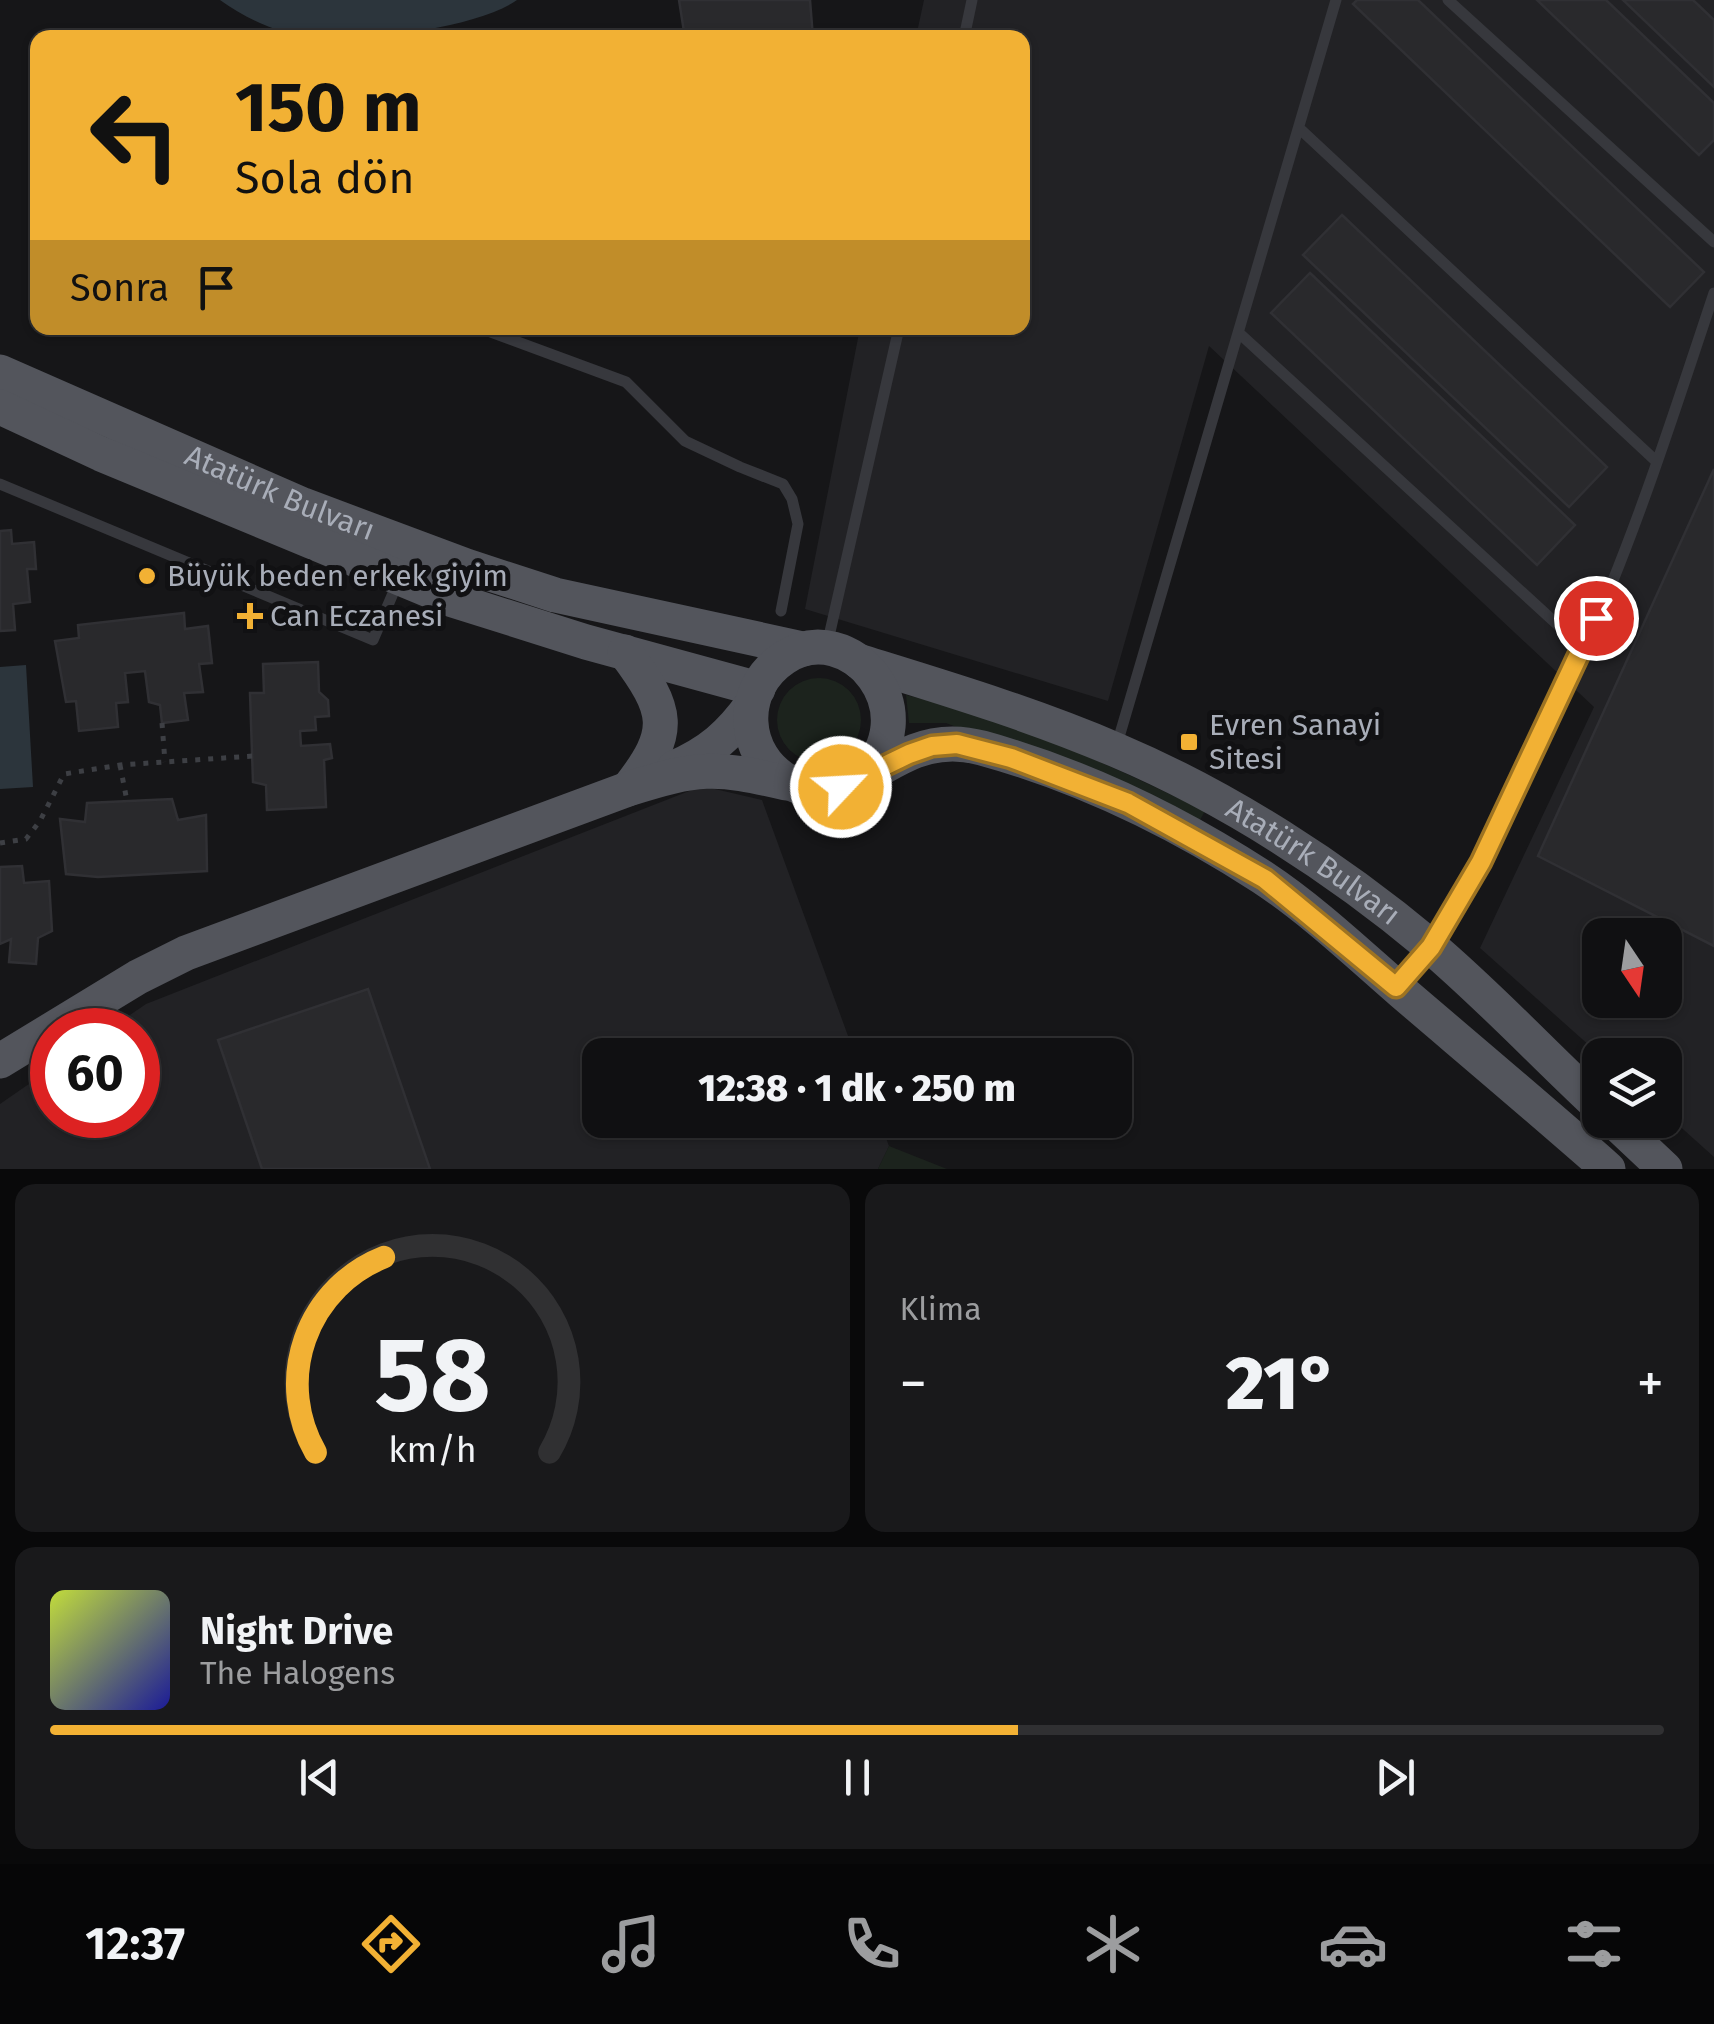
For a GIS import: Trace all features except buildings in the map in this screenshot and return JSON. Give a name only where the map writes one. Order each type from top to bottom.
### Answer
[{"type":"main road","name":"Atatürk Bulvarı","points":[[0,372],[303,505],[481,571],[555,594],[829,653],[989,702],[1163,771],[1256,824],[1372,901],[1431,947],[1582,1090]]},
{"type":"main road","name":"Atatürk Bulvarı","points":[[0,407],[398,580],[511,620],[625,652],[755,696]]},
{"type":"main road","points":[[625,652],[650,690],[660,727],[656,752],[628,789]]},
{"type":"main road","points":[[0,1062],[138,977],[186,953],[628,789],[715,746],[737,726],[776,664],[829,653],[874,676],[886,695],[890,716],[882,756],[859,780]]},
{"type":"main road","points":[[755,696],[753,741],[761,758],[793,785]]},
{"type":"main road","name":"Atatürk Bulvarı","points":[[628,789],[704,769],[732,771],[817,790],[859,780],[919,749],[957,744],[1011,758],[1086,786],[1163,821],[1265,879],[1608,1169]]},
{"type":"main road","points":[[1396,987],[1431,947]]},
{"type":"main road","points":[[1633,1138],[1665,1169]]},
{"type":"lane","points":[[966,30],[972,0]]},
{"type":"lane","points":[[1116,750],[1336,0]]},
{"type":"lane","points":[[1448,0],[1714,242]]},
{"type":"lane","points":[[1299,128],[1657,462]]},
{"type":"lane","points":[[1431,947],[1481,862],[1584,649],[1657,462],[1714,292]]},
{"type":"lane","points":[[1239,333],[1584,649]]},
{"type":"lane","points":[[499,335],[626,382],[685,441],[784,484],[798,524],[780,610]]},
{"type":"lane","points":[[829,653],[897,335]]},
{"type":"lane","points":[[0,484],[373,640],[398,580]]},
{"type":"path","points":[[162,723],[165,762]]},
{"type":"path","points":[[0,843],[26,840],[64,774],[252,756]]},
{"type":"path","points":[[120,766],[127,801]]},
{"type":"shaded area","points":[[220,0],[517,0],[476,18],[424,30],[280,30]]},
{"type":"shaded area","points":[[924,0],[1714,0],[1714,1157],[1682,1128],[1682,1038],[1582,1039],[1480,948],[1594,707],[1209,346],[1108,701],[805,609],[859,335],[1030,335],[1030,30],[918,30]]},
{"type":"shaded area","points":[[26,665],[33,787],[0,789],[0,667]]},
{"type":"shaded area","points":[[819,678],[835,681],[849,690],[858,704],[858,736],[849,750],[835,759],[819,762],[803,759],[789,750],[780,736],[777,720],[780,704],[789,690],[803,681]]},
{"type":"shaded area","points":[[906,695],[1021,730],[1205,811],[1200,820],[946,723],[909,723]]},
{"type":"shaded area","points":[[702,786],[762,800],[849,1038],[582,1038],[582,1138],[886,1138],[889,1146],[878,1169],[0,1169],[0,1104],[30,1083],[30,1138],[160,1138],[160,1008],[140,1008]]},
{"type":"shaded area","points":[[889,1146],[947,1169],[878,1169]]},
{"type":"place","name":"Büyük beden erkek giyim","points":[[147,576]]},
{"type":"place","name":"Can Eczanesi","points":[[250,616]]},
{"type":"place","name":"Evren Sanayi Sitesi","points":[[1189,742]]},
{"type":"route","points":[[841,787],[932,746],[979,747],[1011,758],[1128,803],[1265,879],[1396,987],[1431,947],[1481,862],[1596,618]]}]
